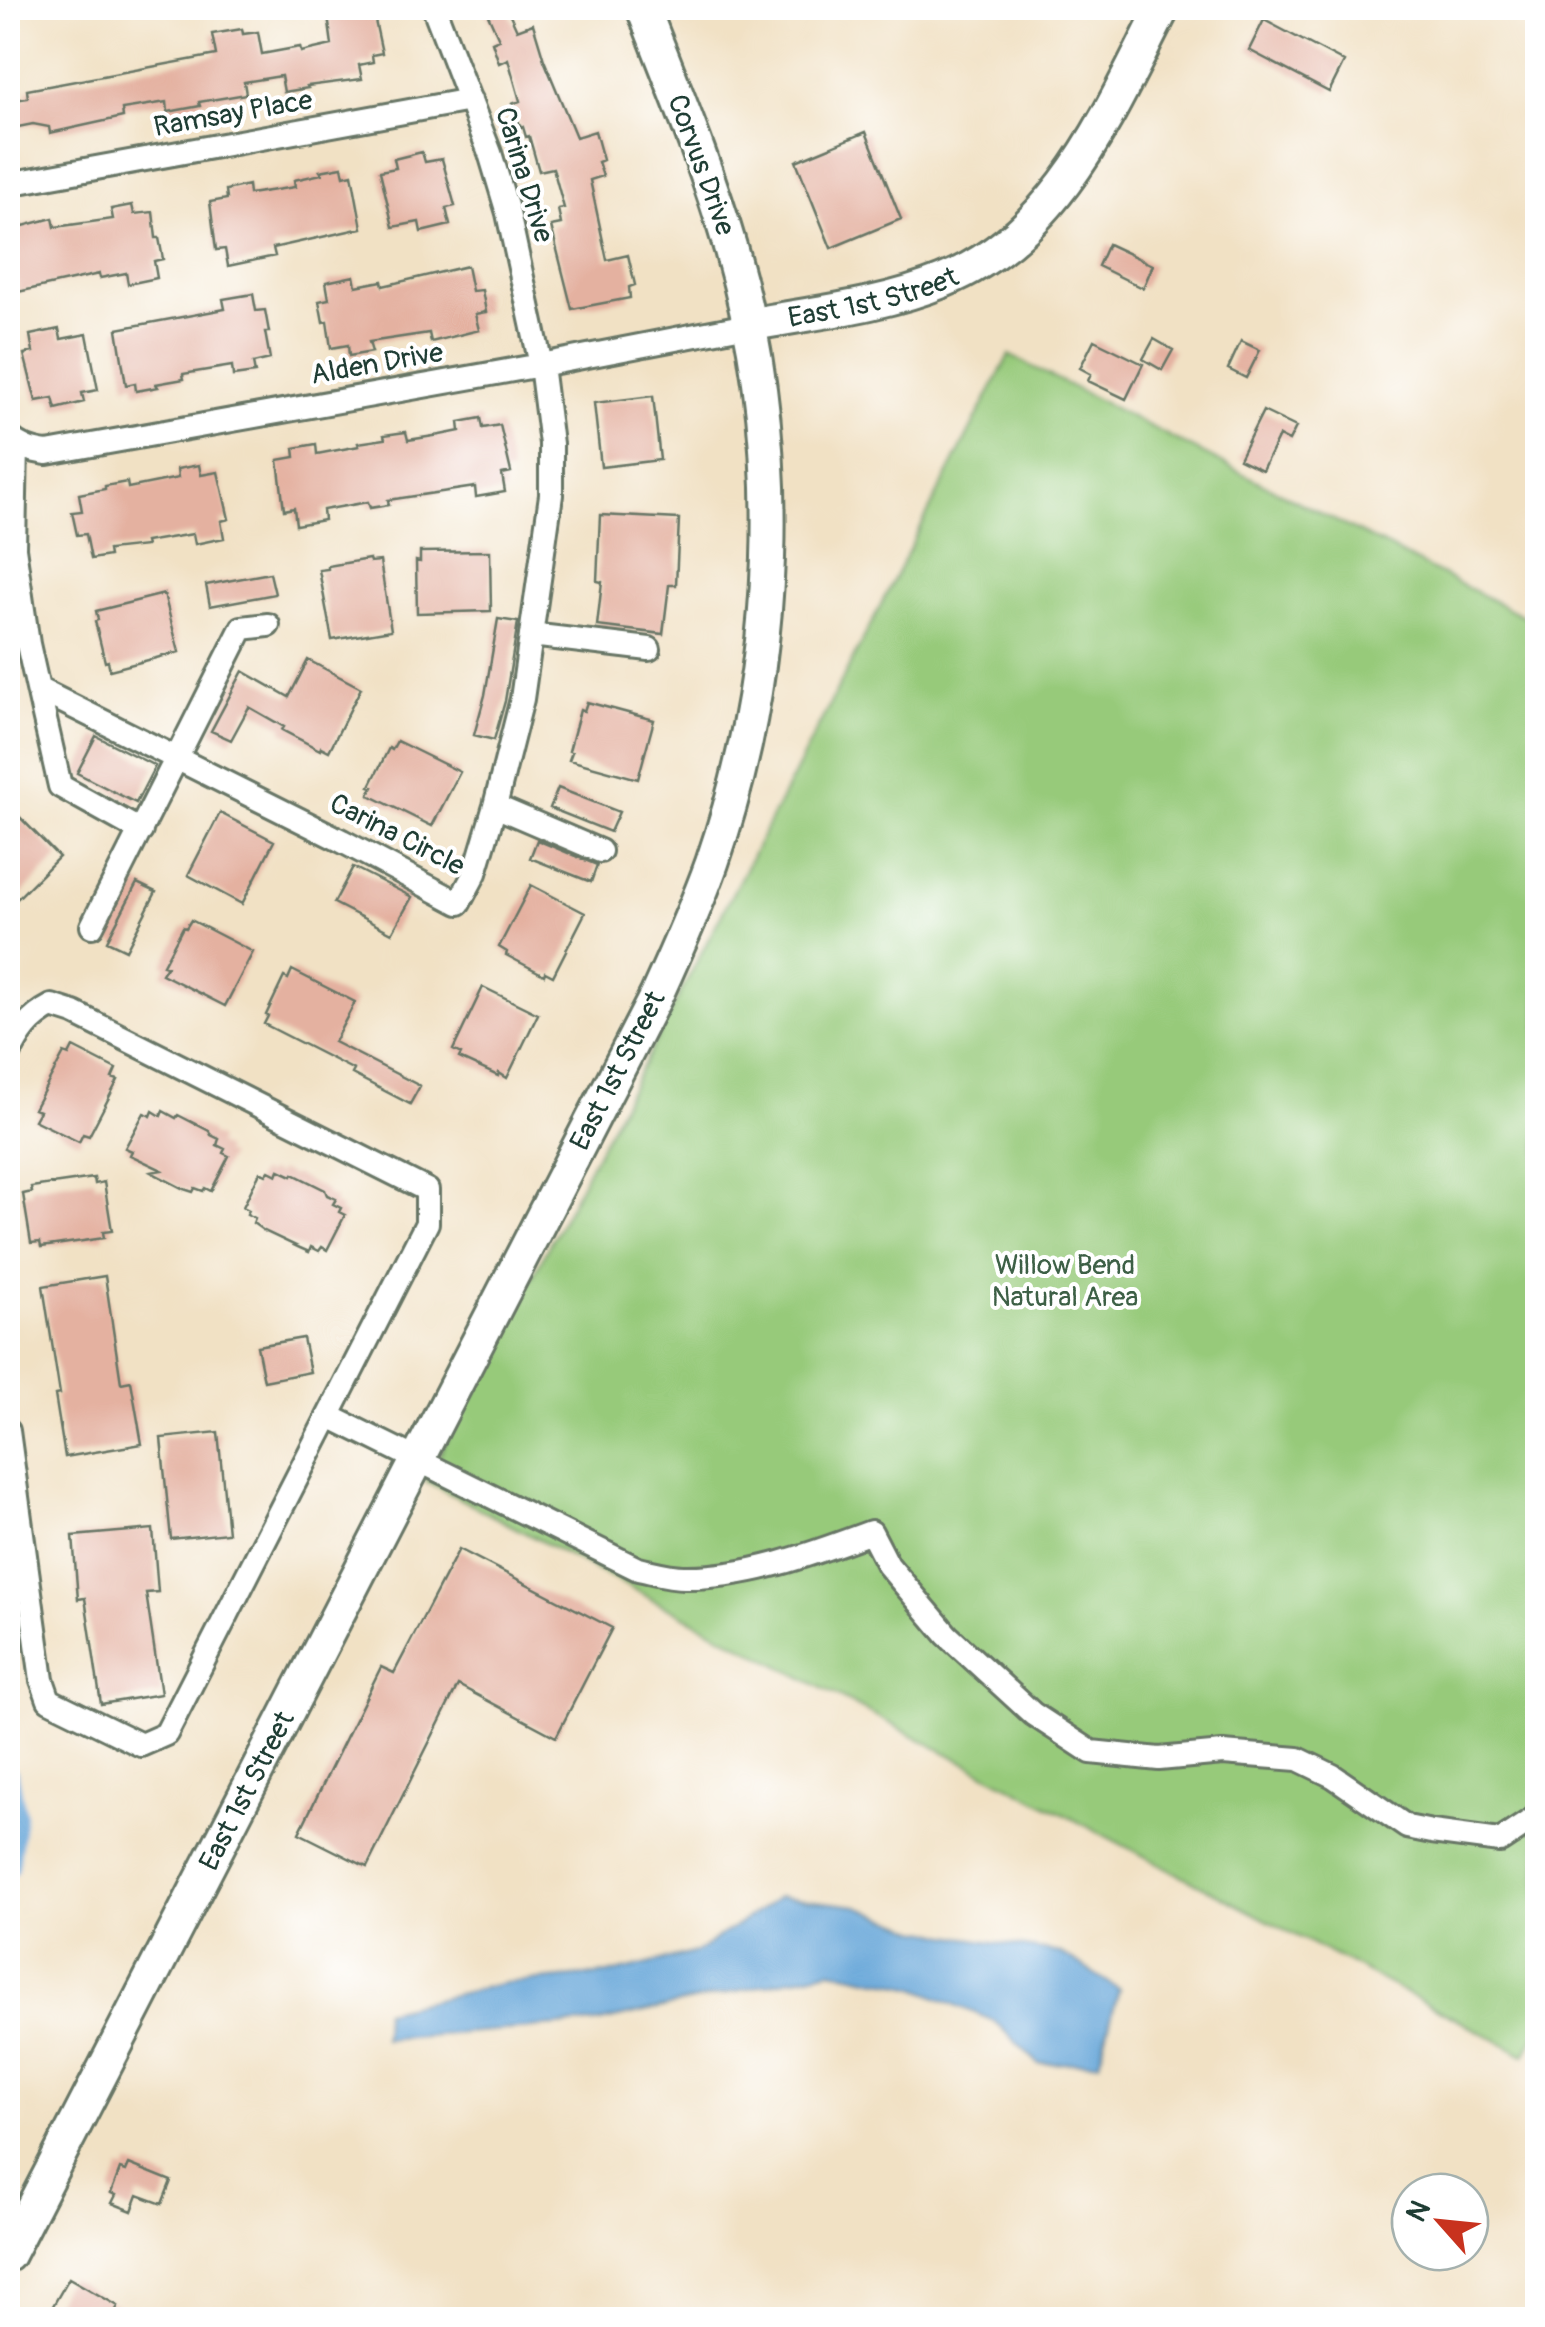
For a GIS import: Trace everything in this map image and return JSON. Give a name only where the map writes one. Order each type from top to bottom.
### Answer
[{"type":"street","name":"Carina Drive","points":[[434,8],[490,153],[508,213],[541,365]]},
{"type":"street","name":"Corvus Drive","points":[[642,8],[710,182],[732,253],[748,325]]},
{"type":"street","name":"East 1st Street","points":[[8,2255],[687,930],[733,792],[760,650],[768,506],[764,433],[748,325],[884,299],[940,282],[988,256],[1031,222],[1062,189],[1087,153],[1163,8]]},
{"type":"street","name":"Ramsay Place","points":[[8,184],[470,100]]},
{"type":"street","name":"Alden Drive","points":[[12,439],[30,450],[47,452],[748,325]]},
{"type":"street","name":"Carina Circle","points":[[38,689],[459,903],[476,873],[522,700],[551,495],[551,444],[541,365]]},
{"type":"street","points":[[12,439],[18,646],[38,689],[60,786],[141,831]]},
{"type":"street","points":[[92,926],[242,628],[268,625]]},
{"type":"street","points":[[531,635],[649,649]]},
{"type":"street","points":[[496,806],[600,851]]},
{"type":"street","points":[[8,1056],[20,1031],[36,1014],[52,1006],[63,1009],[427,1190],[427,1223],[166,1734],[141,1745],[50,1700],[42,1680],[8,1430]]},
{"type":"street","points":[[329,1416],[638,1569],[682,1578],[734,1573],[804,1556],[871,1532],[888,1566],[947,1635],[1033,1714],[1091,1752],[1159,1759],[1222,1753],[1298,1759],[1333,1776],[1407,1827],[1432,1832],[1500,1841],[1538,1816]]},
{"type":"green space","name":"Willow Bend Natural Area","points":[[1009,355],[1537,623],[1538,2031],[1525,2055],[426,1481]]},
{"type":"water","points":[[779,1897],[858,1906],[918,1930],[1061,1953],[1119,1989],[1099,2062],[1039,2064],[994,2021],[916,1988],[831,1970],[596,2023],[383,2039],[384,2011],[504,1983],[608,1974],[697,1952]]},
{"type":"building","points":[[485,8],[507,8],[517,30],[533,24],[576,137],[595,131],[603,176],[590,180],[607,260],[628,255],[635,285],[629,287],[630,298],[572,309],[551,226],[561,224],[558,209],[564,208],[553,168],[539,171],[529,136],[521,128],[512,104],[520,101],[508,59],[499,63],[492,42],[499,39]]},
{"type":"building","points":[[366,11],[374,16],[382,53],[372,55],[373,62],[359,65],[362,79],[284,92],[281,76],[244,82],[246,94],[199,102],[200,106],[168,112],[167,102],[122,109],[123,117],[50,133],[49,127],[33,124],[8,129],[8,101],[28,98],[27,90],[216,55],[212,34],[242,29],[243,34],[258,32],[262,54],[332,45],[328,16]]},
{"type":"building","points":[[1264,20],[1344,62],[1329,92],[1249,50]]},
{"type":"building","points":[[866,132],[901,219],[831,248],[796,161]]},
{"type":"building","points":[[422,152],[425,162],[442,159],[455,206],[446,208],[450,225],[421,232],[419,222],[393,227],[380,171],[396,168],[394,159]]},
{"type":"building","points":[[342,167],[344,176],[352,174],[362,228],[273,248],[275,256],[228,266],[225,249],[216,250],[210,202],[227,199],[226,190],[248,185],[249,194],[295,187],[294,180]]},
{"type":"building","points":[[132,205],[134,214],[153,212],[163,259],[154,261],[157,278],[128,284],[126,273],[100,278],[99,274],[18,292],[14,266],[8,267],[8,230],[53,218],[55,227],[113,219],[111,209]]},
{"type":"building","points":[[1108,244],[1153,265],[1143,288],[1098,266]]},
{"type":"building","points":[[467,266],[472,291],[482,290],[486,312],[475,314],[479,330],[431,342],[429,333],[369,342],[372,352],[349,356],[348,345],[331,348],[319,301],[329,299],[326,282],[354,276],[356,286],[382,281],[383,286]]},
{"type":"building","points":[[253,294],[256,311],[265,310],[270,359],[253,363],[255,373],[233,376],[232,366],[183,374],[184,379],[136,391],[135,383],[126,385],[117,329],[225,309],[223,299]]},
{"type":"building","points":[[59,329],[61,339],[87,334],[98,390],[82,393],[84,402],[56,409],[53,398],[36,401],[24,354],[33,352],[30,335]]},
{"type":"building","points":[[1154,339],[1173,350],[1162,370],[1143,359]]},
{"type":"building","points":[[1094,340],[1143,364],[1126,399],[1088,381],[1091,374],[1080,368]]},
{"type":"building","points":[[1241,341],[1260,350],[1246,378],[1228,369]]},
{"type":"building","points":[[653,396],[660,460],[601,467],[594,403]]},
{"type":"building","points":[[1263,411],[1296,427],[1289,441],[1279,436],[1262,470],[1239,459]]},
{"type":"building","points":[[481,418],[483,428],[500,425],[511,472],[502,474],[505,492],[476,497],[475,487],[388,500],[389,505],[370,508],[368,502],[323,510],[324,520],[296,525],[294,508],[284,510],[278,460],[295,457],[294,448],[316,444],[317,454],[385,439],[384,435],[406,432],[408,440],[440,435],[460,431],[459,422]]},
{"type":"building","points":[[199,465],[201,475],[218,472],[229,519],[221,521],[224,538],[195,544],[193,534],[145,542],[146,546],[108,550],[109,556],[91,559],[86,534],[77,535],[72,512],[82,511],[79,494],[127,482],[128,488],[178,478],[177,469]]},
{"type":"building","points":[[600,515],[679,519],[676,585],[669,585],[663,634],[597,626],[602,582],[597,581]]},
{"type":"building","points":[[490,551],[491,611],[417,613],[416,561],[420,562],[420,552]]},
{"type":"building","points":[[369,559],[380,561],[391,630],[332,640],[319,570]]},
{"type":"building","points":[[270,573],[275,594],[210,606],[206,585]]},
{"type":"building","points":[[164,594],[179,652],[110,670],[95,621],[96,611]]},
{"type":"building","points":[[498,619],[518,622],[505,701],[494,740],[474,735]]},
{"type":"building","points":[[308,660],[361,688],[329,751],[282,730],[284,727],[249,707],[231,740],[211,731],[243,671],[289,697]]},
{"type":"building","points":[[587,702],[654,720],[638,779],[569,760],[580,710],[584,711]]},
{"type":"building","points":[[96,736],[155,766],[136,803],[77,773]]},
{"type":"building","points":[[397,741],[460,772],[432,826],[369,795],[389,748],[392,750]]},
{"type":"building","points":[[558,788],[619,812],[610,832],[550,808]]},
{"type":"building","points":[[8,805],[59,857],[16,900],[8,891]]},
{"type":"building","points":[[220,813],[274,841],[242,904],[188,875]]},
{"type":"building","points":[[537,840],[597,865],[591,882],[530,858]]},
{"type":"building","points":[[353,867],[412,897],[392,933],[334,903]]},
{"type":"building","points":[[137,883],[156,892],[126,950],[107,941]]},
{"type":"building","points":[[531,885],[585,913],[553,976],[506,955],[499,947]]},
{"type":"building","points":[[191,920],[253,952],[225,1006],[162,974],[183,927]]},
{"type":"building","points":[[292,970],[355,1002],[334,1042],[420,1086],[410,1104],[264,1024],[284,977],[288,979]]},
{"type":"building","points":[[483,987],[538,1014],[507,1078],[459,1058],[461,1054],[453,1050]]},
{"type":"building","points":[[73,1047],[116,1069],[112,1078],[118,1080],[89,1136],[83,1134],[79,1142],[34,1120],[39,1111],[34,1109],[64,1053],[69,1055]]},
{"type":"building","points":[[153,1111],[161,1116],[163,1111],[176,1118],[178,1115],[219,1139],[217,1145],[229,1156],[211,1191],[184,1189],[151,1172],[162,1170],[130,1155],[132,1151],[125,1148],[144,1113],[151,1116]]},
{"type":"building","points":[[279,1170],[325,1190],[336,1199],[333,1204],[345,1215],[327,1250],[311,1247],[309,1252],[300,1248],[264,1231],[247,1214],[249,1210],[243,1207],[260,1172],[277,1175]]},
{"type":"building","points":[[94,1178],[95,1184],[104,1182],[112,1231],[103,1232],[104,1238],[41,1247],[40,1242],[31,1243],[23,1194],[32,1192],[31,1187]]},
{"type":"building","points":[[105,1276],[121,1383],[131,1381],[142,1444],[65,1457],[55,1395],[60,1394],[43,1286]]},
{"type":"building","points":[[303,1338],[310,1372],[264,1381],[257,1346]]},
{"type":"building","points":[[218,1432],[228,1533],[171,1539],[161,1438]]},
{"type":"building","points":[[153,1529],[158,1592],[146,1593],[161,1694],[101,1704],[85,1598],[78,1599],[73,1536]]},
{"type":"building","points":[[459,1549],[612,1628],[556,1737],[458,1685],[367,1867],[299,1833],[381,1667],[394,1673]]},
{"type":"building","points":[[129,2164],[171,2181],[162,2204],[138,2195],[132,2211],[112,2203],[116,2195],[111,2193],[120,2169],[126,2171]]},
{"type":"building","points":[[69,2278],[118,2306],[111,2320],[65,2320],[50,2311]]},
{"type":"waterway","points":[[8,1776],[15,1814],[8,1866]]}]
